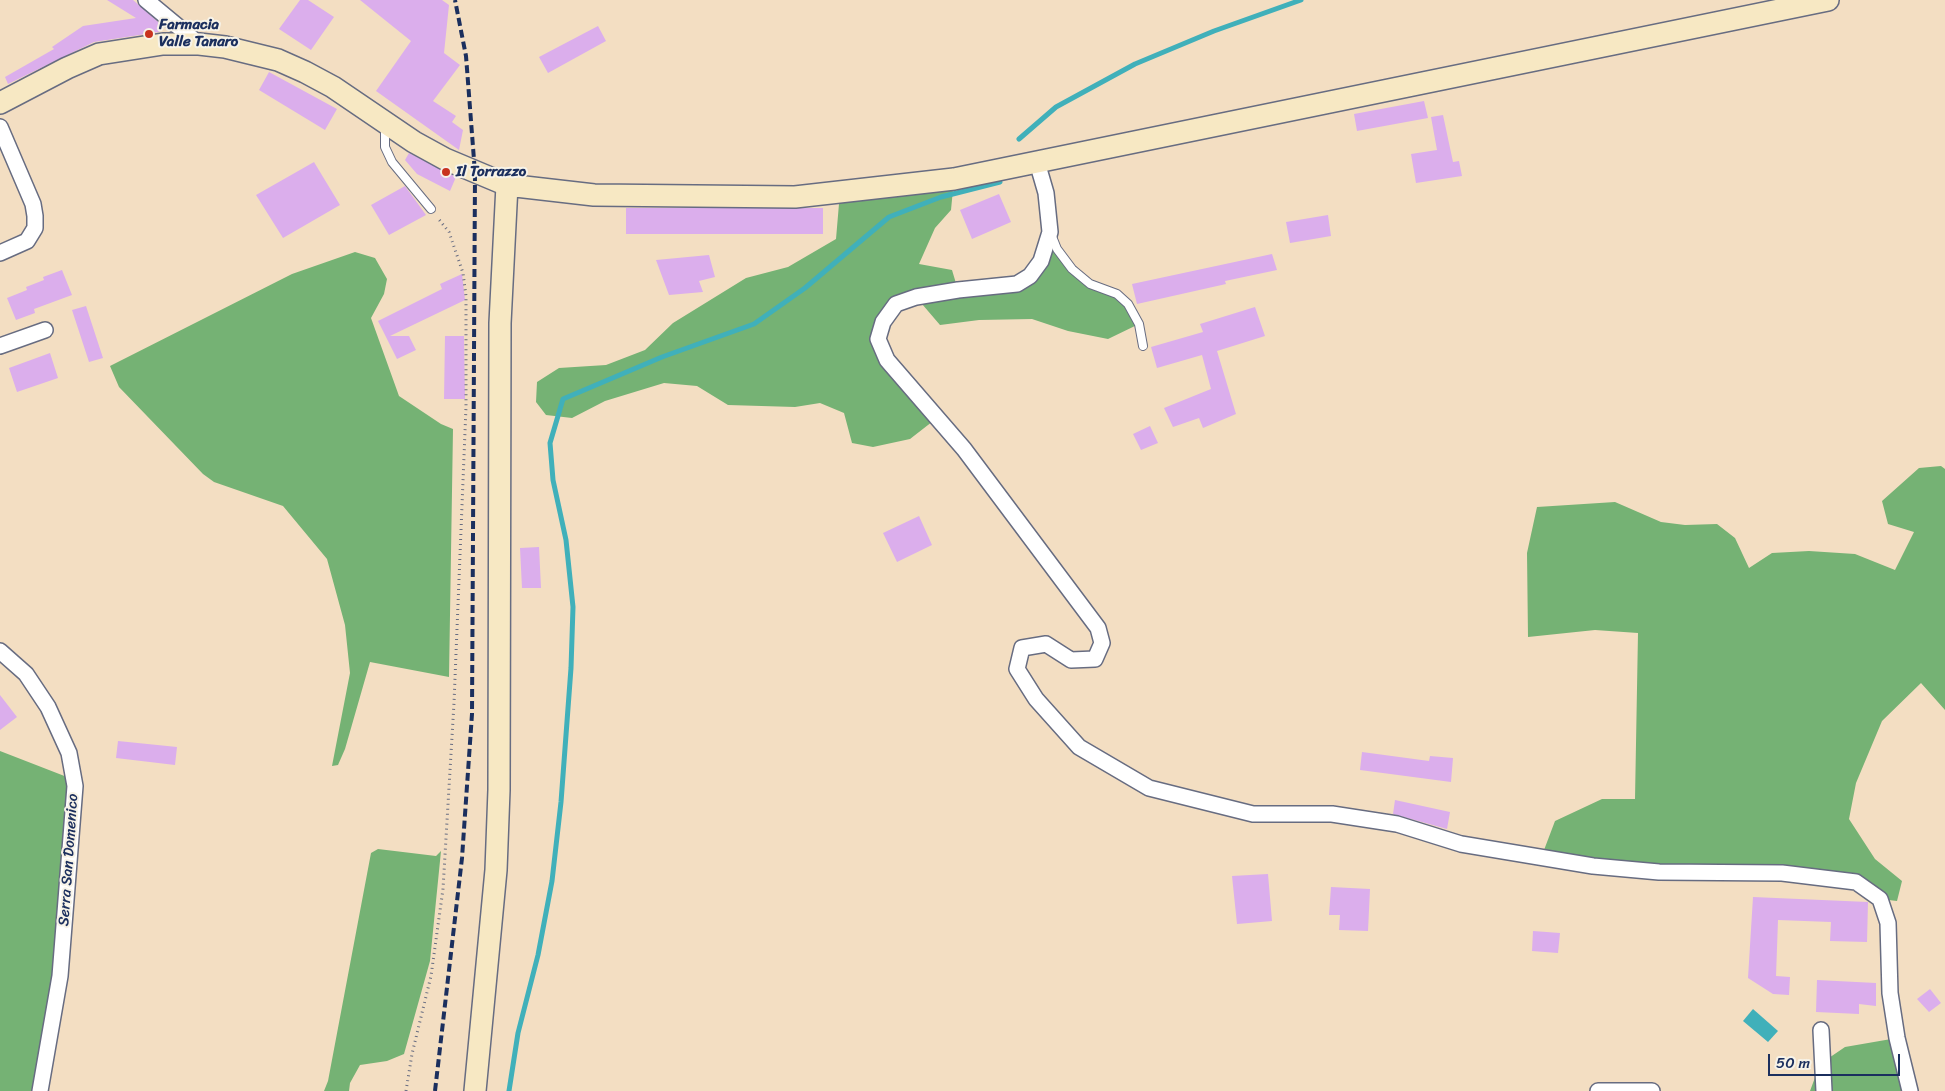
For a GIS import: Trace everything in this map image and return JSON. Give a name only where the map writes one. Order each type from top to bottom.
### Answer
[{"type":"street","points":[[146,0],[199,44]]},
{"type":"street","points":[[0,103],[67,68],[99,54],[163,44],[199,44],[246,51],[278,60],[333,87],[445,159],[507,185],[594,195],[795,197],[954,179],[1828,0]]},
{"type":"street","points":[[0,127],[33,204],[35,228],[27,241],[0,253]]},
{"type":"street","points":[[1037,162],[1046,193],[1050,232],[1041,261],[1030,276],[1017,284],[958,290],[916,297],[896,304],[882,322],[878,339],[887,360],[964,449],[1098,628],[1102,643],[1095,659],[1071,660],[1046,644],[1022,648],[1017,669],[1036,699],[1079,747],[1149,788],[1253,814],[1332,814],[1397,824],[1461,844],[1593,866],[1659,872],[1782,873],[1856,882],[1880,898],[1888,923],[1890,993],[1897,1038],[1910,1091]]},
{"type":"street","points":[[475,1091],[496,870],[499,790],[500,323],[507,185]]},
{"type":"street","points":[[0,346],[45,330]]},
{"type":"street","name":"Serra San Domenico","points":[[0,651],[26,674],[48,707],[69,752],[75,786],[60,976],[40,1091]]},
{"type":"street","points":[[1821,1030],[1824,1091]]},
{"type":"street","points":[[1598,1091],[1652,1091]]},
{"type":"lane","points":[[385,122],[384,147],[392,162],[431,209]]},
{"type":"lane","points":[[1050,232],[1057,249],[1072,269],[1090,284],[1117,294],[1128,304],[1139,324],[1143,346]]},
{"type":"path","points":[[406,1091],[412,1054],[431,976],[443,889],[454,703],[466,407],[466,296],[463,273],[449,232],[431,209]]},
{"type":"green space","points":[[954,179],[951,210],[935,228],[919,264],[952,270],[958,290],[1030,276],[1050,232],[1057,249],[1090,284],[1117,294],[1139,324],[1108,339],[1068,331],[1032,319],[979,320],[940,325],[916,297],[896,304],[878,339],[937,418],[910,439],[873,447],[852,443],[844,413],[820,403],[795,407],[728,405],[697,386],[664,383],[605,401],[572,418],[546,415],[536,402],[537,382],[559,368],[606,365],[645,350],[673,323],[746,278],[788,267],[836,239],[840,192]]},
{"type":"green space","points":[[355,252],[375,258],[387,279],[384,294],[371,318],[399,396],[441,424],[453,429],[449,677],[370,662],[345,749],[338,765],[332,766],[350,673],[345,625],[327,559],[283,506],[214,482],[203,474],[119,387],[110,366],[292,274]]},
{"type":"green space","points":[[1941,466],[1945,469],[1945,710],[1921,683],[1882,721],[1856,783],[1849,819],[1875,859],[1902,881],[1897,901],[1880,899],[1856,882],[1541,858],[1555,821],[1602,799],[1635,799],[1638,633],[1595,630],[1528,637],[1527,553],[1537,507],[1615,502],[1661,522],[1685,525],[1717,524],[1735,538],[1749,568],[1772,553],[1809,551],[1855,554],[1895,570],[1914,532],[1888,524],[1882,501],[1919,468]]},
{"type":"green space","points":[[0,751],[67,777],[66,844],[59,932],[35,1091],[0,1091]]},
{"type":"green space","points":[[378,849],[436,856],[441,851],[430,961],[404,1054],[387,1061],[360,1065],[350,1083],[349,1091],[324,1091],[328,1081],[371,853]]},
{"type":"green space","points":[[1897,1038],[1910,1091],[1810,1091],[1820,1064],[1845,1047]]},
{"type":"water","points":[[1753,1009],[1778,1031],[1768,1042],[1743,1021]]},
{"type":"building","points":[[107,0],[133,0],[163,26],[159,32],[94,42],[8,84],[5,77],[54,49],[52,47],[83,26],[136,18]]},
{"type":"building","points":[[300,0],[308,0],[334,17],[311,50],[279,29]]},
{"type":"building","points":[[360,0],[442,0],[449,5],[444,53],[460,65],[433,101],[456,116],[452,122],[463,130],[459,150],[376,91],[411,41]]},
{"type":"building","points":[[598,26],[606,41],[548,73],[539,57]]},
{"type":"building","points":[[269,72],[337,109],[325,130],[259,90]]},
{"type":"building","points":[[1424,101],[1428,118],[1357,131],[1354,114]]},
{"type":"building","points":[[1443,115],[1453,162],[1459,161],[1462,176],[1416,183],[1411,154],[1437,150],[1431,117]]},
{"type":"building","points":[[409,153],[456,177],[450,191],[417,174],[405,160]]},
{"type":"building","points":[[314,162],[340,205],[283,238],[256,195]]},
{"type":"building","points":[[405,186],[426,215],[389,235],[371,205]]},
{"type":"building","points":[[999,194],[1011,222],[972,239],[960,210]]},
{"type":"building","points":[[626,208],[823,208],[823,234],[626,234]]},
{"type":"building","points":[[1328,215],[1331,236],[1290,243],[1286,222]]},
{"type":"building","points":[[1272,254],[1277,270],[1225,281],[1226,284],[1137,304],[1132,284]]},
{"type":"building","points":[[709,255],[715,277],[699,281],[703,292],[669,295],[656,260]]},
{"type":"building","points":[[62,270],[72,295],[34,309],[35,313],[16,320],[7,298],[27,290],[26,287],[44,280],[43,277]]},
{"type":"building","points":[[462,274],[465,300],[390,336],[409,336],[416,350],[397,359],[378,321],[442,289],[440,284]]},
{"type":"building","points":[[86,306],[103,358],[89,362],[72,310]]},
{"type":"building","points":[[1255,307],[1265,336],[1217,351],[1236,414],[1203,428],[1199,418],[1173,427],[1164,408],[1211,389],[1202,355],[1157,368],[1151,347],[1203,332],[1200,324]]},
{"type":"building","points":[[445,336],[464,336],[465,399],[444,399]]},
{"type":"building","points":[[50,353],[58,378],[17,392],[9,368]]},
{"type":"building","points":[[1150,426],[1158,443],[1141,450],[1133,434]]},
{"type":"building","points":[[919,516],[932,545],[897,562],[883,533]]},
{"type":"building","points":[[539,547],[541,588],[522,588],[520,548]]},
{"type":"building","points":[[0,695],[17,717],[0,730]]},
{"type":"building","points":[[118,741],[177,747],[175,765],[116,758]]},
{"type":"building","points":[[1362,752],[1429,761],[1430,756],[1453,758],[1451,782],[1360,770]]},
{"type":"building","points":[[1395,800],[1450,812],[1447,829],[1393,814]]},
{"type":"building","points":[[1268,874],[1272,921],[1237,924],[1232,876]]},
{"type":"building","points":[[1331,887],[1370,889],[1368,931],[1339,930],[1340,915],[1329,915]]},
{"type":"building","points":[[1753,897],[1868,902],[1867,942],[1830,941],[1831,922],[1778,920],[1776,976],[1790,977],[1789,995],[1773,994],[1748,978]]},
{"type":"building","points":[[1533,931],[1560,933],[1558,953],[1532,951]]},
{"type":"building","points":[[1817,980],[1876,983],[1876,1006],[1859,1004],[1859,1014],[1816,1012]]},
{"type":"building","points":[[1930,989],[1941,1003],[1929,1012],[1917,999]]},
{"type":"waterway","points":[[1019,139],[1056,107],[1135,64],[1214,31],[1301,0]]},
{"type":"waterway","points":[[509,1091],[518,1033],[538,955],[552,881],[561,802],[571,668],[573,607],[566,540],[553,480],[550,443],[563,399],[662,357],[754,324],[805,288],[889,217],[941,197],[1000,182]]},
{"type":"railway","points":[[435,1091],[462,858],[472,714],[475,173],[466,56],[455,0]]},
{"type":"place","name":"Farmacia Valle Tanaro","points":[[149,34]]},
{"type":"place","name":"Il Torrazzo","points":[[446,172]]}]
